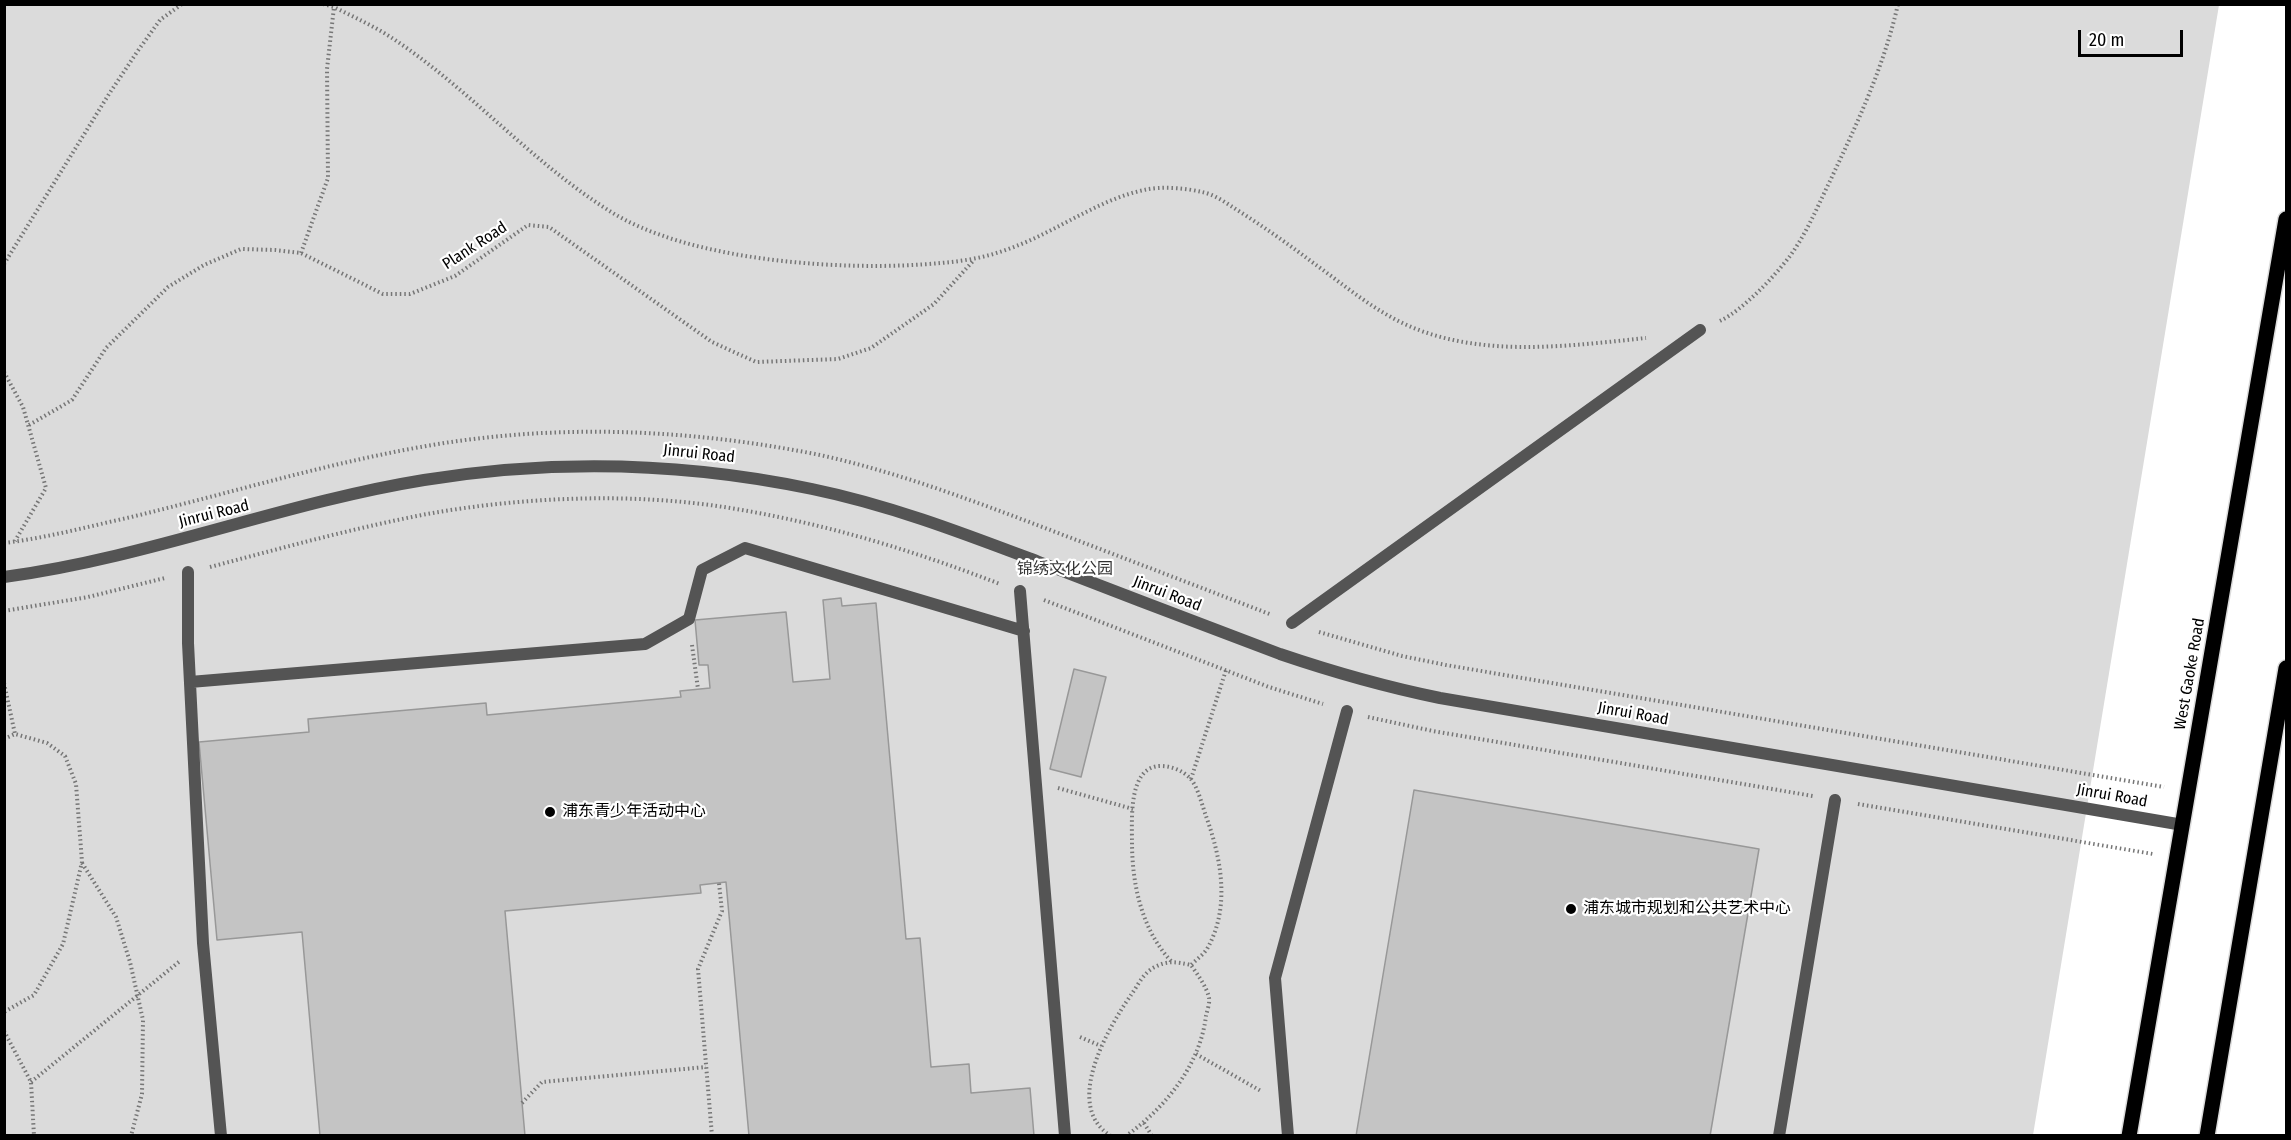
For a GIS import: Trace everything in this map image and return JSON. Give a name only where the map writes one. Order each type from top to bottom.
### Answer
[{"type":"main road","name":"West Gaoke Road","points":[[2129,1136],[2286,219]]},
{"type":"main road","points":[[2207,1136],[2286,668]]},
{"type":"street","points":[[1292,623],[1700,330]]},
{"type":"street","name":"Jinrui Road","points":[[4,577],[93,561],[327,502],[422,481],[500,470],[578,465],[655,466],[732,474],[815,489],[893,510],[977,539],[1280,654],[1394,689],[2183,825]]},
{"type":"street","points":[[190,682],[645,644],[689,620],[702,570],[745,548],[1024,632]]},
{"type":"street","points":[[188,573],[188,643],[203,943],[221,1136]]},
{"type":"street","points":[[1020,591],[1065,1136]]},
{"type":"street","points":[[1288,1136],[1275,978],[1347,711]]},
{"type":"street","points":[[1779,1136],[1834,800]]},
{"type":"path","points":[[4,264],[137,52],[160,20],[182,4]]},
{"type":"path","points":[[323,4],[334,7],[398,41],[560,176],[609,212],[655,234],[701,246],[757,256],[832,265],[897,266],[974,260],[1011,249],[1110,201],[1146,189],[1206,192],[1267,229],[1365,300],[1406,325],[1434,335],[1463,342],[1529,348],[1653,338]]},
{"type":"path","points":[[1700,330],[1733,315],[1790,256],[1813,217],[1851,138],[1891,36],[1898,4]]},
{"type":"path","points":[[301,253],[328,178],[327,69],[334,7]]},
{"type":"path","name":"Plank Road","points":[[28,425],[72,400],[106,348],[168,287],[204,266],[241,249],[301,253],[383,294],[410,294],[454,276],[528,225],[549,227],[712,342],[756,362],[838,359],[871,348],[934,304],[974,260]]},
{"type":"path","points":[[4,372],[24,407],[46,488],[15,542]]},
{"type":"path","points":[[4,611],[88,597],[335,534],[427,514],[504,504],[568,500],[653,500],[727,507],[807,523],[883,542],[1020,591],[1312,702],[1347,711],[1433,731],[2177,858]]},
{"type":"path","points":[[689,620],[698,689]]},
{"type":"path","points":[[1191,779],[1226,670]]},
{"type":"path","points":[[4,684],[15,734]]},
{"type":"path","points":[[4,739],[15,734],[47,743],[65,756],[76,784],[82,862],[63,944],[34,995],[4,1012]]},
{"type":"path","points":[[1171,961],[1157,946],[1147,926],[1134,880],[1132,809],[1137,785],[1145,771],[1153,766],[1178,769],[1191,779],[1215,842],[1221,867],[1222,897],[1216,925],[1206,950],[1191,965]]},
{"type":"path","points":[[1036,781],[1132,809]]},
{"type":"path","points":[[82,862],[116,917],[143,1020],[142,1094],[131,1136]]},
{"type":"path","points":[[712,1136],[698,969],[722,911],[719,883]]},
{"type":"path","points":[[31,1082],[203,943]]},
{"type":"path","points":[[1111,1136],[1101,1130],[1092,1117],[1089,1094],[1097,1057],[1119,1012],[1142,978],[1153,968],[1171,961],[1191,965]]},
{"type":"path","points":[[1126,1136],[1144,1123],[1181,1081],[1197,1054],[1204,1031],[1209,998],[1191,965]]},
{"type":"path","points":[[4,1031],[31,1082],[34,1136]]},
{"type":"path","points":[[1197,1054],[1287,1107]]},
{"type":"path","points":[[522,1103],[542,1082],[706,1067]]},
{"type":"path","points":[[1144,1123],[1152,1136]]},
{"type":"green space","name":"锦绣文化公园","points":[[5,5],[2219,5],[2033,1135],[5,1136]]},
{"type":"building","name":"浦东青少年活动中心","points":[[841,598],[842,606],[876,603],[906,939],[920,938],[931,1067],[969,1064],[971,1093],[1030,1088],[1034,1136],[749,1136],[726,882],[700,885],[701,893],[505,911],[525,1136],[320,1136],[302,932],[217,940],[199,742],[309,732],[308,719],[486,703],[487,715],[681,697],[680,691],[710,688],[708,665],[699,665],[695,620],[786,612],[793,682],[830,679],[823,600]]},
{"type":"building","points":[[1074,669],[1106,677],[1081,777],[1050,769]]},
{"type":"building","name":"浦东城市规划和公共艺术中心","points":[[1414,790],[1759,849],[1710,1136],[1356,1136]]},
{"type":"place","name":"浦东青少年活动中心","points":[[550,812]]},
{"type":"place","name":"浦东城市规划和公共艺术中心","points":[[1571,909]]}]
